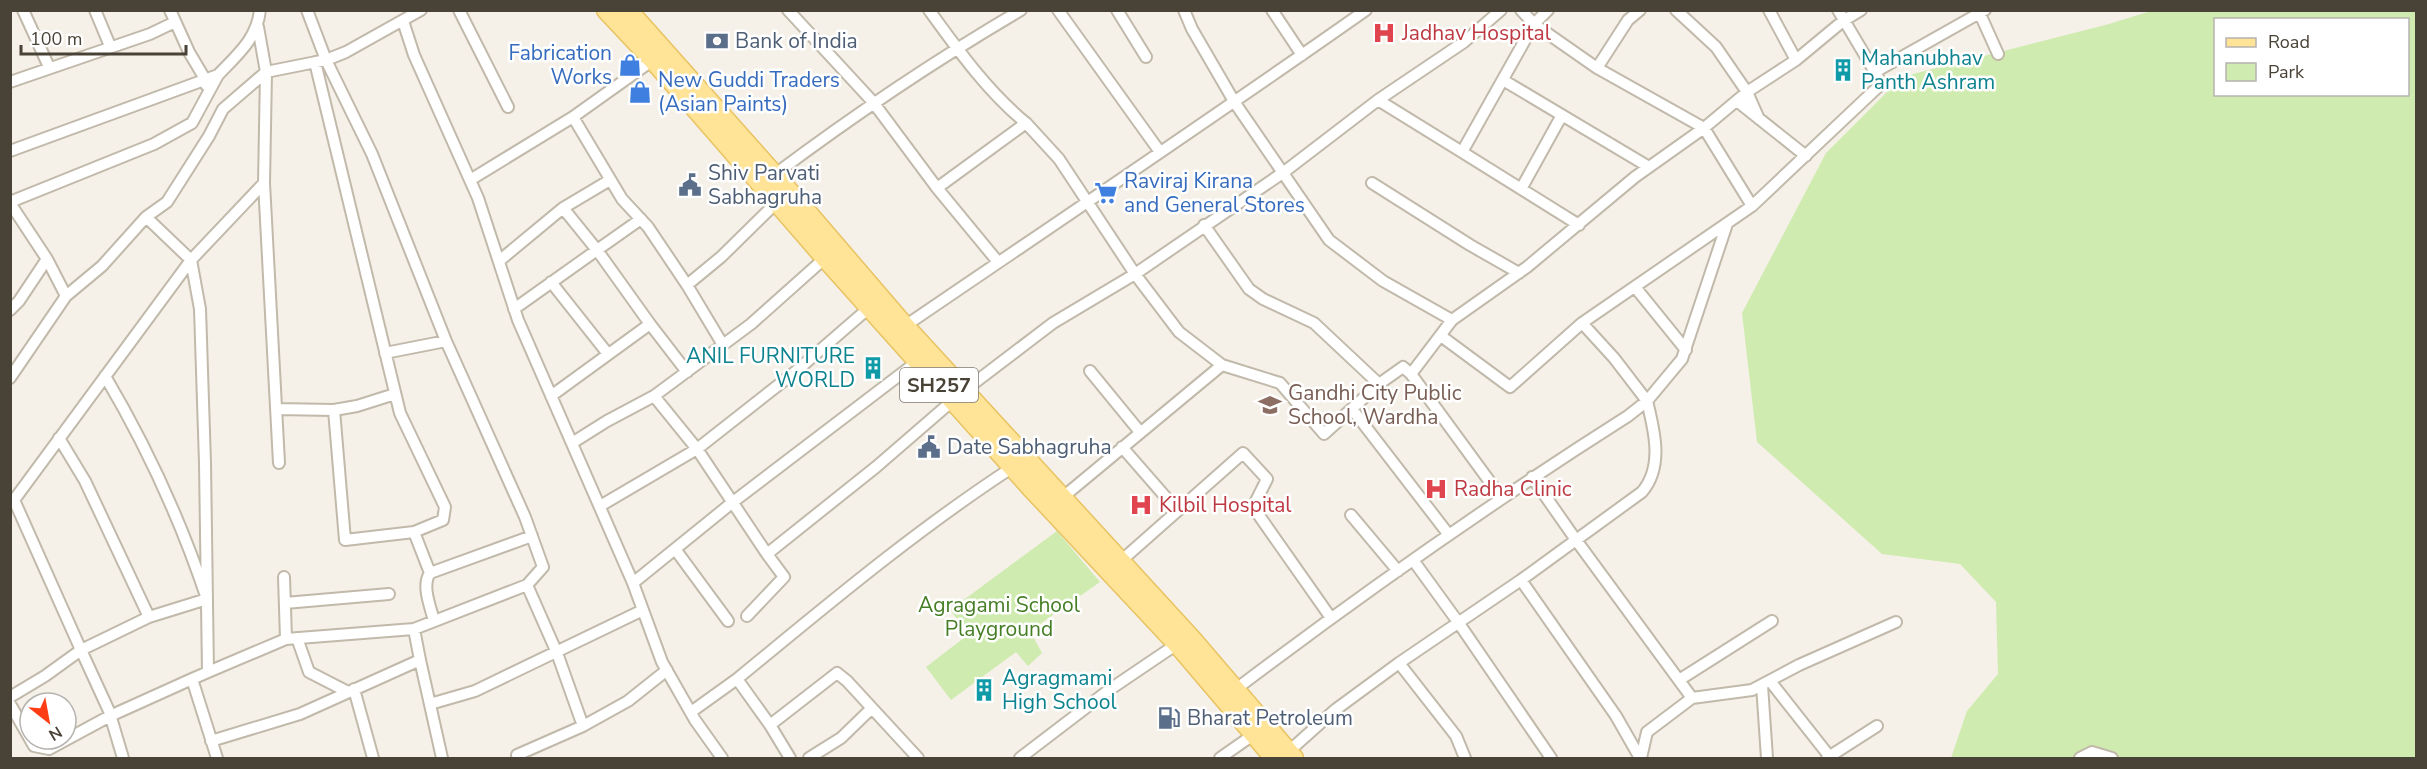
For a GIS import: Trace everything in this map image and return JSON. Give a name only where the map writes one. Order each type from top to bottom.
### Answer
[{"type":"main road","name":"SH257","points":[[606,10],[905,326],[1013,467],[1177,644],[1253,735],[1285,756]]},
{"type":"main road","name":"SH257","points":[[628,10],[774,175],[784,196],[825,258],[918,361],[959,395],[1122,560],[1236,689],[1285,756]]},
{"type":"street","points":[[23,10],[49,67]]},
{"type":"street","points":[[95,10],[110,46]]},
{"type":"street","points":[[170,10],[205,80],[206,93]]},
{"type":"street","points":[[260,10],[258,27],[266,72],[264,183],[279,463]]},
{"type":"street","points":[[307,10],[321,61],[327,108],[352,219],[400,413],[445,507],[443,520],[414,532],[345,540],[334,410]]},
{"type":"street","points":[[10,378],[66,296],[102,266],[146,217],[167,202],[224,109],[266,72],[321,61],[346,52],[421,10]]},
{"type":"street","points":[[459,10],[508,107]]},
{"type":"street","points":[[788,10],[873,102],[937,188],[998,262]]},
{"type":"street","points":[[929,10],[957,48],[1008,108],[1026,123],[1059,159],[1135,274],[1179,332],[1222,365],[1280,383],[1324,434],[1379,384],[1404,367],[1501,497]]},
{"type":"street","points":[[774,175],[873,102],[1021,10]]},
{"type":"street","points":[[1058,10],[1160,152]]},
{"type":"street","points":[[1117,10],[1146,57]]},
{"type":"street","points":[[1184,10],[1192,29],[1234,103],[1329,240],[1383,281],[1452,320]]},
{"type":"street","points":[[1272,10],[1302,55]]},
{"type":"street","points":[[905,326],[1234,103],[1366,10]]},
{"type":"street","points":[[767,554],[868,474],[959,395],[1053,322],[1135,274],[1284,172],[1378,100],[1464,42],[1501,10]]},
{"type":"street","points":[[1521,10],[1534,24],[1597,68],[1704,128],[1752,206]]},
{"type":"street","points":[[1462,152],[1534,24],[1548,10]]},
{"type":"street","points":[[1597,68],[1628,20],[1640,10]]},
{"type":"street","points":[[1676,10],[1709,39],[1747,92],[1759,119]]},
{"type":"street","points":[[1769,10],[1796,60]]},
{"type":"street","points":[[1411,374],[1452,320],[1519,273],[1649,167],[1704,128],[1747,92],[1796,60],[1840,16],[1861,10]]},
{"type":"street","points":[[1875,72],[1982,12],[1998,54]]},
{"type":"street","points":[[1441,336],[1510,387],[1582,323],[1752,206],[1878,87],[1879,79],[1840,16]]},
{"type":"street","points":[[403,21],[414,55],[470,180],[514,309],[600,506],[667,670],[722,759]]},
{"type":"street","points":[[10,82],[150,34],[175,22]]},
{"type":"street","points":[[66,296],[47,259],[10,203],[143,149],[192,123],[206,93],[218,75],[243,48],[258,27]]},
{"type":"street","points":[[470,180],[573,117],[653,60]]},
{"type":"street","points":[[10,704],[34,746],[49,754],[110,716],[192,678],[291,639],[414,629],[527,585],[543,567],[467,384],[446,341],[372,154],[339,86],[321,61]]},
{"type":"street","points":[[10,151],[218,75]]},
{"type":"street","points":[[1503,80],[1649,167]]},
{"type":"street","points":[[327,108],[339,86]]},
{"type":"street","points":[[1378,100],[1579,225]]},
{"type":"street","points":[[1737,101],[1806,156]]},
{"type":"street","points":[[1521,189],[1562,115]]},
{"type":"street","points":[[573,117],[622,199],[641,220],[687,285],[723,345]]},
{"type":"street","points":[[937,188],[1026,123]]},
{"type":"street","points":[[499,261],[563,208],[610,180]]},
{"type":"street","points":[[123,759],[110,716],[12,496],[59,438],[191,260],[264,183]]},
{"type":"street","points":[[1372,183],[1519,273]]},
{"type":"street","points":[[687,285],[721,257],[784,196]]},
{"type":"street","points":[[563,208],[687,372]]},
{"type":"street","points":[[146,217],[191,260],[200,309],[208,672]]},
{"type":"street","points":[[514,309],[641,220]]},
{"type":"street","points":[[1236,689],[1330,618],[1501,497],[1628,416],[1647,401],[1678,367],[1686,350],[1726,224]]},
{"type":"street","points":[[1204,225],[1249,289],[1263,299],[1314,323],[1379,384]]},
{"type":"street","points":[[572,443],[654,396],[687,372],[751,324],[825,258]]},
{"type":"street","points":[[10,310],[19,301],[47,259]]},
{"type":"street","points":[[551,282],[608,354]]},
{"type":"street","points":[[1635,287],[1686,350]]},
{"type":"street","points":[[600,506],[697,449],[795,372],[870,307]]},
{"type":"street","points":[[1285,756],[1335,710],[1399,663],[1521,580],[1642,492],[1649,484],[1653,475],[1655,444],[1647,401],[1614,358],[1582,323]]},
{"type":"street","points":[[551,396],[650,324]]},
{"type":"street","points":[[385,353],[446,341]]},
{"type":"street","points":[[633,584],[733,502],[918,361]]},
{"type":"street","points":[[1063,498],[1222,365]]},
{"type":"street","points":[[1090,370],[1140,432]]},
{"type":"street","points":[[105,376],[134,424],[187,539],[207,599]]},
{"type":"street","points":[[276,409],[334,410],[357,406],[395,394]]},
{"type":"street","points":[[654,396],[697,449],[784,577],[747,616]]},
{"type":"street","points":[[1352,409],[1449,535]]},
{"type":"street","points":[[59,438],[85,481],[149,617]]},
{"type":"street","points":[[1122,447],[1177,510]]},
{"type":"street","points":[[1122,560],[1243,453],[1267,480],[1254,507],[1330,618]]},
{"type":"street","points":[[691,712],[737,679],[965,498],[1013,467]]},
{"type":"street","points":[[1532,477],[1692,698]]},
{"type":"street","points":[[1351,515],[1398,571]]},
{"type":"street","points":[[414,532],[430,573]]},
{"type":"street","points":[[434,621],[426,588],[427,577],[430,573],[532,536]]},
{"type":"street","points":[[187,539],[206,557]]},
{"type":"street","points":[[675,549],[690,555]]},
{"type":"street","points":[[675,549],[728,621]]},
{"type":"street","points":[[1413,560],[1551,759]]},
{"type":"street","points":[[284,577],[285,603],[291,639],[309,672],[351,691],[373,759]]},
{"type":"street","points":[[1521,580],[1616,716],[1640,759]]},
{"type":"street","points":[[527,585],[557,653],[583,726]]},
{"type":"street","points":[[285,603],[389,594]]},
{"type":"street","points":[[10,697],[45,676],[81,650],[149,617],[207,599]]},
{"type":"street","points":[[430,704],[475,691],[643,610]]},
{"type":"street","points":[[1679,680],[1772,621]]},
{"type":"street","points":[[1640,759],[1647,732],[1692,698],[1752,690],[1896,622]]},
{"type":"street","points":[[414,629],[442,759]]},
{"type":"street","points":[[1020,759],[1109,690],[1177,644]]},
{"type":"street","points":[[211,741],[300,714],[420,660]]},
{"type":"street","points":[[1399,663],[1456,736],[1465,759]]},
{"type":"street","points":[[515,757],[583,726],[628,701],[667,670]]},
{"type":"street","points":[[770,725],[837,673],[918,758]]},
{"type":"street","points":[[192,678],[217,759]]},
{"type":"street","points":[[737,679],[770,725],[790,759]]},
{"type":"street","points":[[1766,683],[1829,758],[1877,726]]},
{"type":"street","points":[[1766,683],[1767,759]]},
{"type":"street","points":[[809,759],[841,738],[872,708]]},
{"type":"street","points":[[1220,759],[1253,735]]},
{"type":"street","points":[[2080,759],[2092,752],[2112,759]]},
{"type":"green space","points":[[2151,11],[2416,11],[2416,758],[1951,758],[1967,711],[1998,674],[1996,602],[1960,564],[1882,554],[1757,442],[1742,313],[1826,153],[1895,84],[1913,74],[2109,24]]},
{"type":"green space","name":"Agragami School Playground","points":[[1057,531],[1100,582],[1030,631],[1042,653],[1028,666],[1016,652],[951,700],[926,667],[969,634],[950,610]]},
{"type":"place","name":"Jadhav Hospital","points":[[1384,33]]},
{"type":"place","name":"Bank of India","points":[[717,41]]},
{"type":"place","name":"Fabrication Works","points":[[630,65]]},
{"type":"place","name":"Mahanubhav Panth Ashram","points":[[1843,70]]},
{"type":"place","name":"New Guddi Traders (Asian Paints)","points":[[640,92]]},
{"type":"place","name":"Shiv Parvati Sabhagruha","points":[[690,185]]},
{"type":"place","name":"Raviraj Kirana and General Stores","points":[[1106,193]]},
{"type":"place","name":"ANIL FURNITURE WORLD","points":[[873,368]]},
{"type":"place","name":"Gandhi City Public School, Wardha","points":[[1270,405]]},
{"type":"place","name":"Date Sabhagruha","points":[[929,447]]},
{"type":"place","name":"Radha Clinic","points":[[1436,489]]},
{"type":"place","name":"Kilbil Hospital","points":[[1141,505]]},
{"type":"place","name":"Agragmami High School","points":[[984,690]]},
{"type":"place","name":"Bharat Petroleum","points":[[1169,718]]}]
